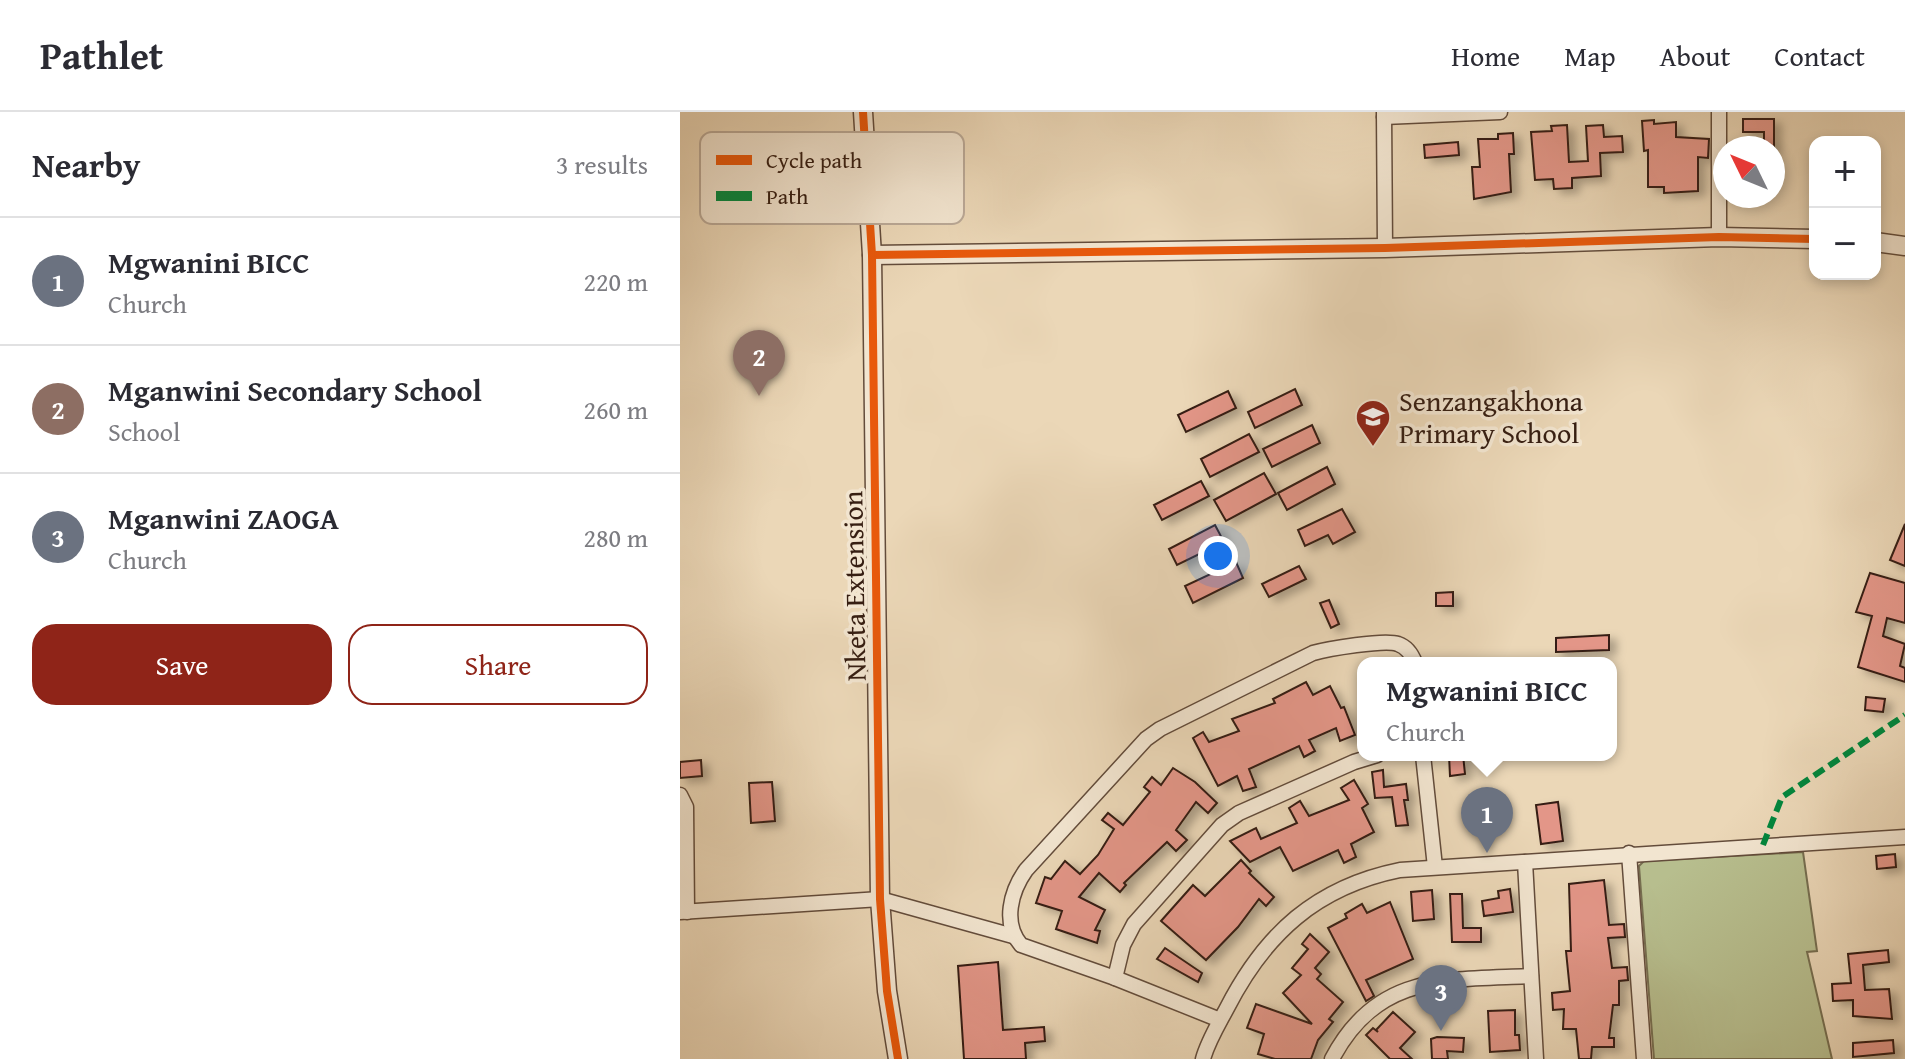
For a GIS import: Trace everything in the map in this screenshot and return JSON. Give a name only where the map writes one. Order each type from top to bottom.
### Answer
[{"type":"street","name":"Nketa Extension","points":[[863,112],[864,132]]},
{"type":"street","points":[[1385,248],[1384,115],[1500,112]]},
{"type":"street","points":[[1719,112],[1719,237]]},
{"type":"street","name":"Nketa Extension","points":[[870,224],[880,899],[887,991],[898,1059]]},
{"type":"street","points":[[872,255],[1385,248],[1719,237],[1809,239]]},
{"type":"street","points":[[1881,243],[1905,246]]},
{"type":"street","points":[[1013,936],[1010,916],[1019,880],[1137,748],[1160,729],[1326,649],[1391,643],[1407,650],[1411,657]]},
{"type":"street","points":[[1115,978],[1123,945],[1134,924],[1222,825],[1254,807],[1357,761]]},
{"type":"street","points":[[1424,761],[1435,867]]},
{"type":"street","points":[[680,795],[686,807],[684,912],[880,899],[1013,936],[1028,949],[1115,978],[1220,1020]]},
{"type":"street","points":[[1203,1059],[1248,969],[1273,938],[1314,902],[1368,878],[1400,870],[1435,867],[1905,837]]},
{"type":"street","points":[[1629,853],[1644,1059]]},
{"type":"street","points":[[1525,862],[1536,1059]]},
{"type":"street","points":[[1332,1059],[1350,1029],[1369,1010],[1422,984],[1531,976]]},
{"type":"green space","points":[[1803,852],[1817,951],[1807,952],[1832,1059],[1654,1059],[1639,866],[1644,861]]},
{"type":"building","points":[[1743,119],[1774,119],[1774,136],[1764,136],[1764,132],[1743,132]]},
{"type":"building","points":[[1654,120],[1654,124],[1676,122],[1676,137],[1709,139],[1708,158],[1698,157],[1698,191],[1664,193],[1664,187],[1648,187],[1648,150],[1644,151],[1642,121]]},
{"type":"building","points":[[1567,125],[1569,162],[1588,161],[1586,126],[1603,125],[1604,137],[1622,136],[1623,152],[1600,153],[1601,176],[1572,178],[1572,188],[1554,189],[1553,179],[1535,180],[1531,132],[1552,131],[1551,126]]},
{"type":"building","points":[[1513,133],[1514,154],[1509,154],[1511,192],[1474,199],[1472,167],[1480,167],[1478,139],[1498,139],[1498,134]]},
{"type":"building","points":[[1458,142],[1459,155],[1425,158],[1424,145]]},
{"type":"building","points":[[1295,389],[1302,405],[1255,428],[1248,412]]},
{"type":"building","points":[[1228,391],[1236,408],[1186,432],[1178,415]]},
{"type":"building","points":[[1312,425],[1320,443],[1272,467],[1263,449]]},
{"type":"building","points":[[1249,434],[1259,452],[1210,477],[1201,459]]},
{"type":"building","points":[[1327,467],[1335,484],[1287,510],[1278,493]]},
{"type":"building","points":[[1264,473],[1276,494],[1226,521],[1214,500]]},
{"type":"building","points":[[1201,481],[1209,496],[1162,520],[1154,505]]},
{"type":"building","points":[[1342,509],[1355,532],[1333,544],[1328,535],[1305,546],[1298,530]]},
{"type":"building","points":[[1905,524],[1905,566],[1890,560]]},
{"type":"building","points":[[1215,525],[1224,542],[1177,565],[1169,549]]},
{"type":"building","points":[[1236,562],[1243,578],[1193,603],[1185,586]]},
{"type":"building","points":[[1299,566],[1306,579],[1269,597],[1262,584]]},
{"type":"building","points":[[1870,573],[1905,583],[1905,623],[1887,618],[1883,636],[1905,644],[1900,666],[1905,668],[1905,682],[1858,667],[1872,616],[1856,612]]},
{"type":"building","points":[[1453,592],[1453,606],[1436,606],[1436,593]]},
{"type":"building","points":[[1329,600],[1339,624],[1331,628],[1320,603]]},
{"type":"building","points":[[1609,635],[1609,650],[1556,652],[1556,638]]},
{"type":"building","points":[[1306,682],[1313,695],[1330,686],[1341,708],[1344,707],[1355,735],[1340,741],[1336,728],[1309,740],[1315,751],[1304,757],[1299,746],[1249,769],[1256,787],[1243,791],[1237,776],[1218,786],[1193,738],[1203,732],[1209,742],[1239,731],[1232,719],[1275,703],[1273,699]]},
{"type":"building","points":[[1866,697],[1885,699],[1883,712],[1865,710]]},
{"type":"building","points":[[701,760],[702,776],[680,778],[680,762]]},
{"type":"building","points":[[1449,761],[1464,761],[1465,774],[1450,776]]},
{"type":"building","points":[[1173,768],[1195,782],[1217,803],[1208,813],[1196,802],[1176,830],[1187,840],[1176,851],[1167,842],[1124,883],[1126,885],[1120,892],[1099,873],[1079,897],[1105,910],[1095,930],[1100,931],[1097,943],[1056,929],[1062,911],[1036,903],[1045,877],[1051,879],[1065,861],[1080,874],[1098,855],[1114,829],[1102,820],[1108,813],[1123,825],[1150,792],[1144,787],[1152,777],[1161,785]]},
{"type":"building","points":[[1383,770],[1384,787],[1406,784],[1408,800],[1404,800],[1408,825],[1396,826],[1392,797],[1375,798],[1372,772]]},
{"type":"building","points":[[1354,780],[1368,804],[1362,808],[1374,832],[1351,844],[1356,857],[1344,863],[1338,850],[1293,871],[1280,847],[1250,862],[1230,841],[1256,828],[1261,839],[1297,823],[1289,808],[1300,801],[1309,816],[1349,800],[1341,788]]},
{"type":"building","points":[[772,782],[775,821],[751,823],[749,783]]},
{"type":"building","points":[[1558,802],[1563,841],[1541,844],[1536,805]]},
{"type":"building","points":[[1895,854],[1896,867],[1877,869],[1876,856]]},
{"type":"building","points":[[1241,860],[1251,871],[1249,873],[1274,897],[1266,906],[1259,899],[1238,927],[1206,960],[1161,921],[1193,885],[1205,896]]},
{"type":"building","points":[[1604,880],[1609,925],[1624,924],[1625,937],[1608,938],[1612,968],[1627,967],[1628,980],[1619,981],[1619,1005],[1613,1005],[1609,1038],[1614,1038],[1614,1047],[1592,1047],[1591,1059],[1579,1059],[1576,1029],[1563,1029],[1564,1009],[1553,1010],[1552,993],[1570,991],[1566,951],[1571,951],[1569,884]]},
{"type":"building","points":[[1510,889],[1513,912],[1484,916],[1482,901],[1499,898],[1498,891]]},
{"type":"building","points":[[1432,890],[1434,919],[1413,921],[1411,892]]},
{"type":"building","points":[[1450,894],[1462,894],[1463,928],[1481,928],[1481,942],[1452,942]]},
{"type":"building","points":[[1390,902],[1413,959],[1366,980],[1374,996],[1366,1001],[1328,928],[1347,918],[1345,914],[1362,904],[1367,913]]},
{"type":"building","points":[[1310,934],[1329,952],[1315,968],[1321,974],[1317,979],[1343,1002],[1329,1019],[1333,1022],[1318,1040],[1311,1059],[1275,1059],[1258,1054],[1264,1034],[1247,1028],[1256,1004],[1312,1024],[1283,993],[1301,975],[1292,968],[1308,949],[1302,944]]},
{"type":"building","points":[[1165,948],[1202,973],[1198,982],[1157,959]]},
{"type":"building","points":[[1888,950],[1889,962],[1863,965],[1865,990],[1889,989],[1892,1019],[1853,1016],[1853,1000],[1833,1001],[1832,984],[1851,983],[1848,954]]},
{"type":"building","points":[[998,962],[1003,1030],[1044,1027],[1045,1041],[1025,1043],[1026,1059],[964,1059],[958,966]]},
{"type":"building","points":[[1515,1010],[1515,1035],[1519,1035],[1520,1050],[1490,1052],[1488,1011]]},
{"type":"building","points":[[1393,1012],[1415,1032],[1400,1048],[1412,1059],[1390,1059],[1366,1035],[1373,1028],[1378,1032],[1376,1030]]},
{"type":"building","points":[[1464,1038],[1463,1052],[1447,1051],[1448,1059],[1432,1059],[1431,1039]]},
{"type":"building","points":[[1893,1040],[1894,1053],[1853,1057],[1853,1043]]},
{"type":"marked path","points":[[1763,845],[1782,797],[1905,715]]},
{"type":"cycle path","points":[[863,112],[864,132]]},
{"type":"cycle path","points":[[870,224],[880,899],[887,991],[898,1059]]},
{"type":"cycle path","points":[[872,255],[1385,248],[1719,237],[1809,239]]},
{"type":"place","name":"Mganwini Secondary School","points":[[759,396]]},
{"type":"place","name":"Senzangakhona Primary School","points":[[1373,448]]},
{"type":"place","name":"Mgwanini BICC","points":[[1487,853]]},
{"type":"place","name":"Mganwini ZAOGA","points":[[1441,1031]]}]
